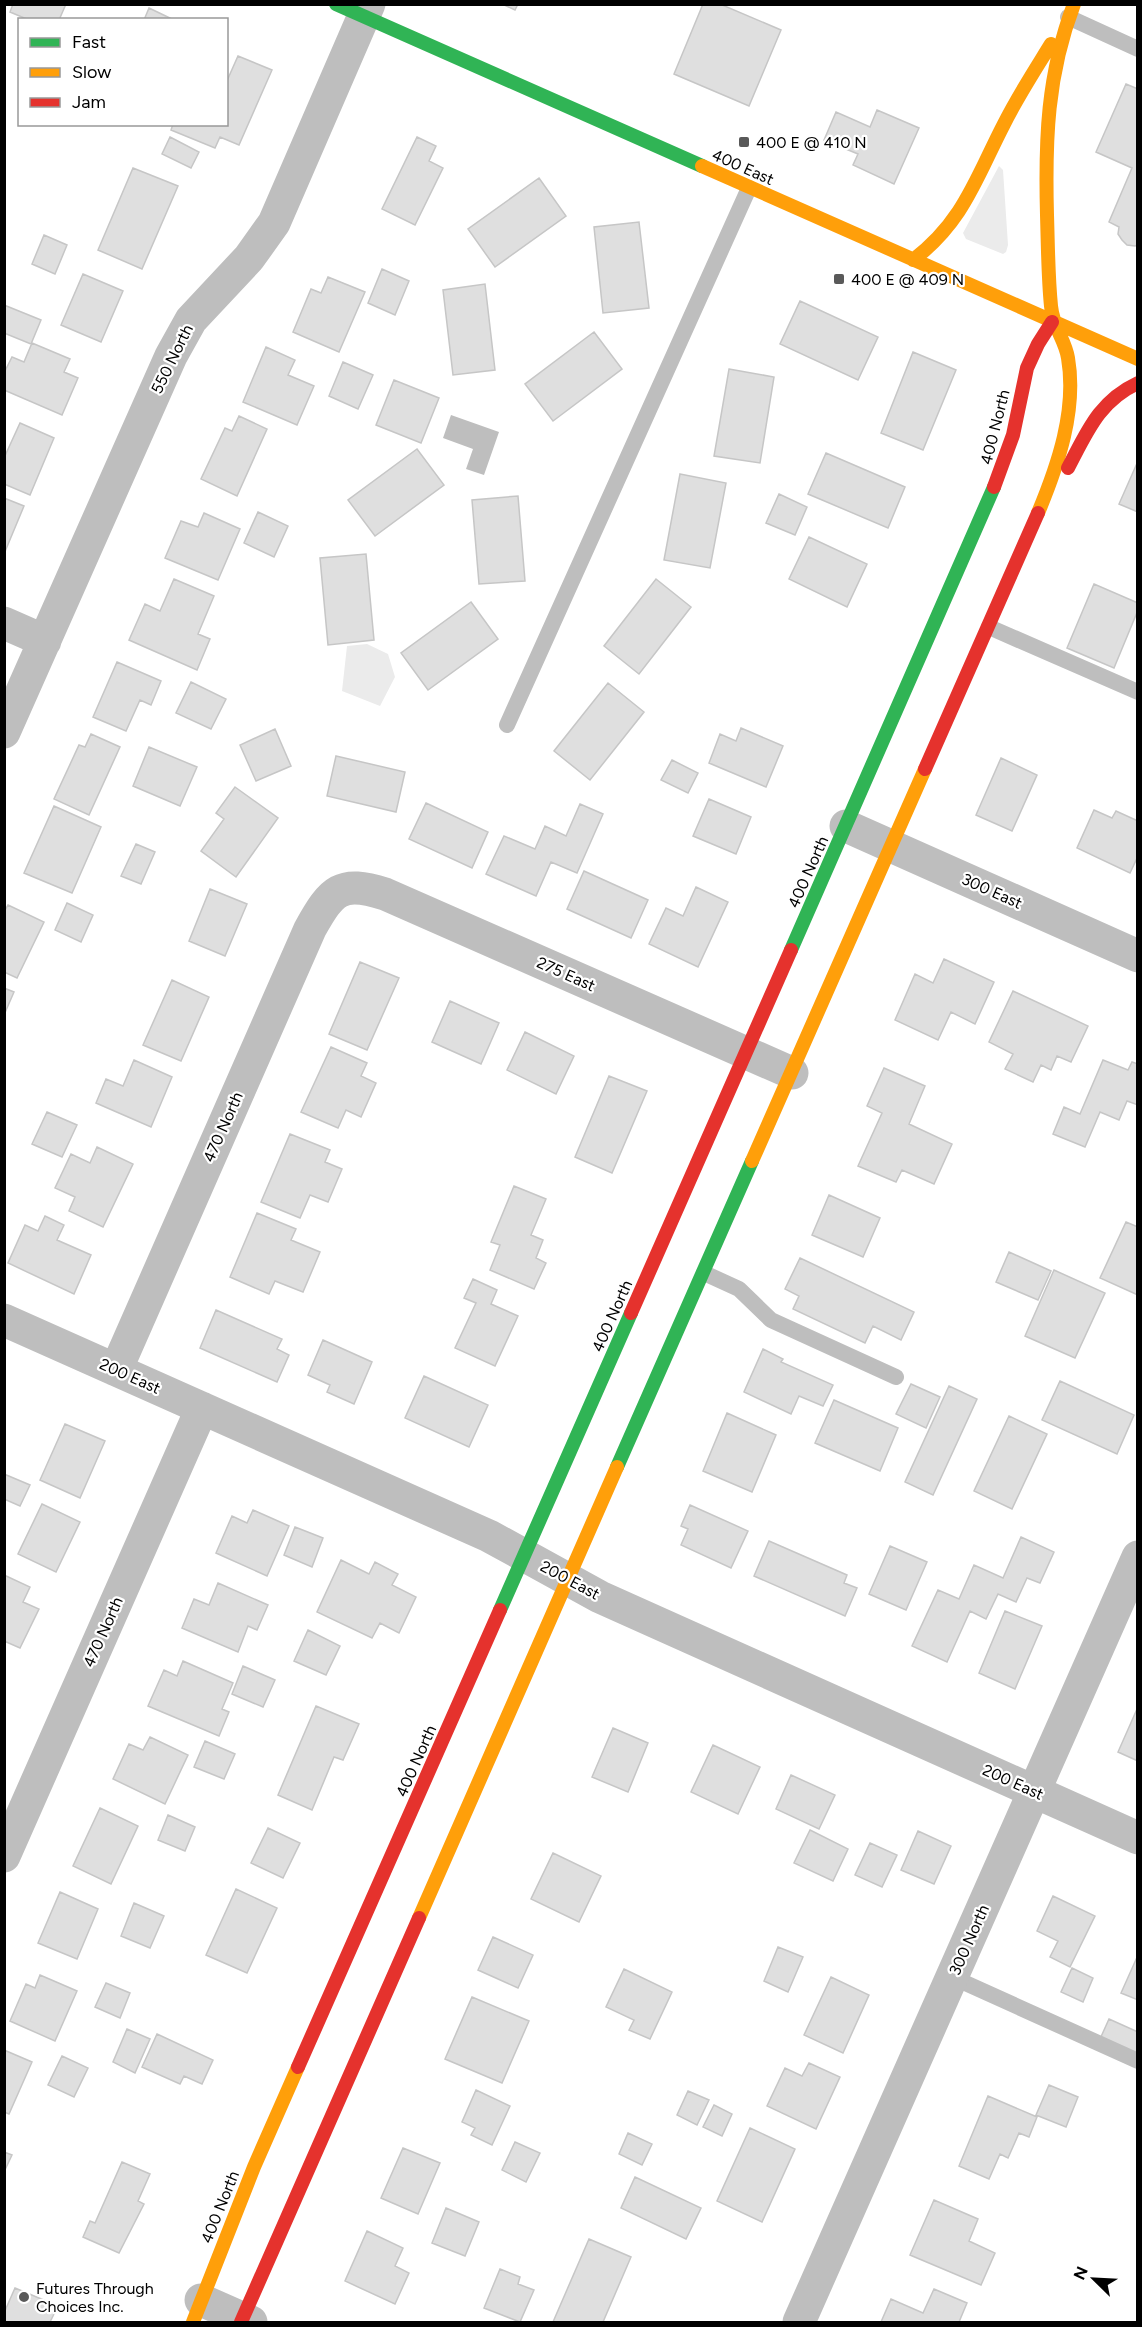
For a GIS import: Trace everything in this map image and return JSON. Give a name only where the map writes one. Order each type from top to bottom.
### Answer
[{"type":"main road","name":"400 East","points":[[356,9],[749,188],[1137,359]]},
{"type":"main road","points":[[913,260],[939,240],[962,212],[1010,114],[1071,11]]},
{"type":"main road","points":[[245,2321],[568,1580],[1037,518],[1058,461],[1071,388],[1067,353],[1052,322],[1045,139],[1052,70],[1071,11]]},
{"type":"main road","name":"400 North","points":[[197,2311],[254,2167],[991,497],[1013,435],[1027,368],[1052,322]]},
{"type":"main road","points":[[1037,518],[1065,474],[1102,406],[1129,386],[1137,384]]},
{"type":"street","name":"550 North","points":[[4,732],[180,338],[191,320],[249,258],[274,223],[356,9]]},
{"type":"street","points":[[4,623],[45,641]]},
{"type":"street","name":"300 East","points":[[846,826],[1137,956]]},
{"type":"street","name":"275 East","points":[[338,890],[353,887],[385,894],[792,1074]]},
{"type":"street","name":"470 North","points":[[116,1370],[310,929],[327,902],[338,890]]},
{"type":"street","name":"200 East","points":[[4,1320],[489,1536],[600,1597],[1137,1838]]},
{"type":"street","name":"470 North","points":[[4,1856],[202,1408]]},
{"type":"street","name":"300 North","points":[[799,2322],[1137,1557]]},
{"type":"street","points":[[197,2311],[245,2321]]},
{"type":"lane","points":[[1071,11],[1137,49]]},
{"type":"lane","points":[[507,725],[749,188]]},
{"type":"lane","points":[[988,627],[1137,692]]},
{"type":"lane","points":[[704,1273],[739,1289],[771,1320],[896,1377]]},
{"type":"lane","points":[[952,1977],[1137,2061]]},
{"type":"shaded area","points":[[999,166],[1003,170],[1008,245],[1003,254],[966,239],[963,233]]},
{"type":"shaded area","points":[[451,415],[499,432],[484,475],[466,469],[473,449],[443,438]]},
{"type":"shaded area","points":[[367,644],[388,654],[395,677],[380,706],[342,691],[347,646]]},
{"type":"building","points":[[13,4],[66,4],[60,18],[24,18],[10,12]]},
{"type":"building","points":[[502,4],[518,4],[515,10]]},
{"type":"building","points":[[703,4],[720,4],[781,30],[749,106],[674,74]]},
{"type":"building","points":[[149,8],[170,18],[145,18]]},
{"type":"building","points":[[238,56],[272,70],[239,145],[220,137],[215,148],[171,130],[172,126],[228,126],[228,78]]},
{"type":"building","points":[[1126,84],[1138,89],[1138,245],[1135,246],[1127,245],[1118,234],[1119,227],[1109,222],[1132,168],[1096,152]]},
{"type":"building","points":[[877,110],[919,128],[894,184],[853,165],[858,154],[824,140],[836,112],[870,127]]},
{"type":"building","points":[[170,137],[199,152],[191,168],[162,154]]},
{"type":"building","points":[[417,137],[436,146],[429,161],[443,168],[415,225],[382,209]]},
{"type":"building","points":[[133,168],[178,186],[142,269],[98,250]]},
{"type":"building","points":[[539,178],[566,216],[495,267],[468,229]]},
{"type":"building","points":[[639,222],[649,308],[603,313],[594,227]]},
{"type":"building","points":[[44,235],[67,245],[55,274],[32,264]]},
{"type":"building","points":[[382,269],[409,281],[395,315],[368,303]]},
{"type":"building","points":[[83,274],[123,291],[101,342],[61,325]]},
{"type":"building","points":[[328,277],[365,292],[339,352],[293,332],[311,289],[321,293]]},
{"type":"building","points":[[485,284],[495,370],[453,375],[443,290]]},
{"type":"building","points":[[800,301],[878,337],[858,380],[780,344]]},
{"type":"building","points":[[4,305],[41,320],[31,344],[4,333]]},
{"type":"building","points":[[594,332],[622,369],[553,421],[525,384]]},
{"type":"building","points":[[32,343],[70,359],[64,372],[78,378],[62,415],[4,390],[4,373],[12,357],[24,362]]},
{"type":"building","points":[[266,347],[295,360],[288,375],[314,386],[297,425],[243,402]]},
{"type":"building","points":[[913,352],[956,370],[923,450],[881,433]]},
{"type":"building","points":[[343,362],[373,375],[358,409],[329,396]]},
{"type":"building","points":[[729,369],[774,377],[760,463],[714,456]]},
{"type":"building","points":[[394,380],[439,398],[421,443],[376,425]]},
{"type":"building","points":[[239,416],[267,429],[237,496],[201,479],[225,428],[232,431]]},
{"type":"building","points":[[20,423],[54,438],[30,495],[4,484],[4,458]]},
{"type":"building","points":[[417,449],[444,485],[375,536],[348,500]]},
{"type":"building","points":[[826,453],[905,487],[888,528],[808,494]]},
{"type":"building","points":[[1138,461],[1138,512],[1119,504]]},
{"type":"building","points":[[680,474],[726,483],[710,568],[664,560]]},
{"type":"building","points":[[779,494],[807,507],[795,535],[766,523]]},
{"type":"building","points":[[518,496],[525,581],[479,584],[472,500]]},
{"type":"building","points":[[4,498],[24,506],[4,554]]},
{"type":"building","points":[[258,512],[288,526],[274,557],[244,543]]},
{"type":"building","points":[[204,513],[240,529],[218,580],[165,558],[181,521],[198,527]]},
{"type":"building","points":[[809,537],[867,564],[847,607],[789,579]]},
{"type":"building","points":[[366,554],[374,640],[328,645],[320,558]]},
{"type":"building","points":[[174,579],[214,596],[198,634],[210,639],[197,670],[129,640],[145,604],[160,611]]},
{"type":"building","points":[[656,579],[691,607],[639,674],[604,646]]},
{"type":"building","points":[[1094,584],[1138,603],[1138,610],[1114,668],[1067,648]]},
{"type":"building","points":[[471,602],[498,639],[428,690],[401,653]]},
{"type":"building","points":[[117,662],[161,681],[151,705],[140,700],[126,731],[93,717]]},
{"type":"building","points":[[191,682],[226,699],[211,729],[176,713]]},
{"type":"building","points":[[608,683],[644,712],[590,780],[554,751]]},
{"type":"building","points":[[741,728],[783,746],[766,787],[709,763],[720,734],[736,741]]},
{"type":"building","points":[[275,729],[291,766],[256,781],[240,745]]},
{"type":"building","points":[[91,734],[120,747],[89,815],[54,799],[79,745],[85,747]]},
{"type":"building","points":[[149,747],[197,767],[180,806],[133,786]]},
{"type":"building","points":[[336,756],[405,772],[396,812],[327,796]]},
{"type":"building","points":[[1001,758],[1037,775],[1012,831],[976,815]]},
{"type":"building","points":[[672,760],[698,773],[688,793],[661,780]]},
{"type":"building","points":[[235,787],[278,818],[236,877],[201,851],[224,819],[216,813]]},
{"type":"building","points":[[709,799],[751,817],[736,854],[693,836]]},
{"type":"building","points":[[426,803],[488,832],[472,868],[409,839]]},
{"type":"building","points":[[580,804],[603,814],[577,873],[551,862],[536,896],[486,874],[504,836],[535,849],[545,826],[566,836]]},
{"type":"building","points":[[54,806],[101,827],[72,893],[24,873]]},
{"type":"building","points":[[1094,810],[1112,818],[1116,811],[1138,821],[1138,856],[1130,873],[1077,848]]},
{"type":"building","points":[[136,844],[155,852],[141,884],[121,876]]},
{"type":"building","points":[[584,871],[648,900],[631,938],[567,909]]},
{"type":"building","points":[[696,887],[728,902],[698,967],[649,944],[666,908],[683,916]]},
{"type":"building","points":[[210,889],[247,904],[225,956],[189,941]]},
{"type":"building","points":[[67,903],[93,915],[81,942],[55,930]]},
{"type":"building","points":[[8,905],[44,922],[17,978],[4,972],[4,912]]},
{"type":"building","points":[[944,959],[994,982],[975,1024],[951,1012],[938,1040],[895,1020],[915,974],[933,983]]},
{"type":"building","points":[[360,962],[399,978],[367,1050],[329,1034]]},
{"type":"building","points":[[172,980],[209,997],[181,1061],[143,1045]]},
{"type":"building","points":[[4,988],[14,992],[4,1015]]},
{"type":"building","points":[[1013,991],[1088,1026],[1071,1062],[1057,1056],[1051,1070],[1041,1065],[1033,1082],[1005,1069],[1013,1054],[989,1042]]},
{"type":"building","points":[[450,1001],[499,1023],[481,1064],[432,1042]]},
{"type":"building","points":[[525,1032],[574,1056],[556,1094],[507,1070]]},
{"type":"building","points":[[331,1047],[367,1063],[361,1076],[376,1083],[361,1117],[346,1110],[338,1128],[301,1112]]},
{"type":"building","points":[[134,1060],[172,1077],[151,1127],[96,1103],[106,1079],[123,1086]]},
{"type":"building","points":[[1103,1060],[1128,1070],[1132,1062],[1138,1064],[1138,1105],[1127,1101],[1119,1120],[1100,1112],[1085,1147],[1053,1134],[1064,1107],[1080,1114]]},
{"type":"building","points":[[884,1068],[925,1086],[909,1124],[952,1144],[934,1184],[902,1170],[896,1182],[858,1166],[882,1113],[867,1106]]},
{"type":"building","points":[[609,1076],[647,1091],[612,1173],[575,1157]]},
{"type":"building","points":[[47,1112],[77,1125],[62,1157],[32,1144]]},
{"type":"building","points":[[290,1134],[330,1150],[325,1162],[342,1169],[328,1202],[310,1195],[300,1218],[261,1202]]},
{"type":"building","points":[[97,1147],[133,1164],[103,1227],[69,1211],[75,1197],[55,1188],[71,1154],[90,1163]]},
{"type":"building","points":[[514,1186],[546,1199],[531,1235],[543,1240],[536,1258],[546,1263],[534,1289],[490,1270],[500,1245],[491,1242]]},
{"type":"building","points":[[829,1195],[880,1218],[863,1257],[812,1235]]},
{"type":"building","points":[[257,1213],[296,1229],[291,1240],[320,1252],[303,1292],[275,1281],[269,1294],[230,1277]]},
{"type":"building","points":[[45,1216],[64,1225],[57,1240],[91,1255],[74,1294],[8,1263],[25,1225],[38,1231]]},
{"type":"building","points":[[1126,1222],[1138,1227],[1138,1295],[1100,1278]]},
{"type":"building","points":[[1009,1252],[1051,1271],[1038,1300],[996,1282]]},
{"type":"building","points":[[800,1258],[914,1312],[901,1340],[873,1326],[865,1343],[793,1309],[799,1296],[785,1289]]},
{"type":"building","points":[[1054,1270],[1105,1293],[1075,1358],[1025,1336]]},
{"type":"building","points":[[473,1279],[497,1290],[491,1304],[518,1316],[495,1366],[455,1348],[476,1303],[464,1298]]},
{"type":"building","points":[[216,1310],[282,1339],[277,1349],[289,1355],[277,1382],[200,1348]]},
{"type":"building","points":[[323,1340],[372,1362],[354,1404],[327,1392],[330,1385],[308,1375]]},
{"type":"building","points":[[763,1349],[783,1359],[781,1362],[833,1385],[823,1406],[799,1396],[791,1414],[744,1392]]},
{"type":"building","points":[[424,1376],[488,1405],[469,1447],[405,1418]]},
{"type":"building","points":[[1060,1381],[1134,1415],[1117,1454],[1042,1420]]},
{"type":"building","points":[[911,1384],[940,1397],[926,1428],[896,1414]]},
{"type":"building","points":[[949,1386],[977,1399],[933,1495],[905,1482]]},
{"type":"building","points":[[834,1400],[898,1428],[880,1471],[815,1443]]},
{"type":"building","points":[[727,1413],[776,1435],[752,1492],[703,1471]]},
{"type":"building","points":[[1009,1416],[1047,1434],[1012,1509],[974,1491]]},
{"type":"building","points":[[65,1424],[105,1441],[80,1498],[40,1480]]},
{"type":"building","points":[[4,1474],[30,1485],[20,1506],[4,1499]]},
{"type":"building","points":[[42,1504],[80,1522],[56,1572],[18,1554]]},
{"type":"building","points":[[690,1505],[748,1531],[731,1568],[681,1545],[688,1529],[681,1526]]},
{"type":"building","points":[[253,1510],[289,1526],[267,1576],[216,1553],[232,1516],[247,1523]]},
{"type":"building","points":[[295,1527],[323,1538],[312,1567],[284,1555]]},
{"type":"building","points":[[1021,1537],[1054,1552],[1040,1583],[1027,1578],[1016,1602],[998,1594],[986,1619],[970,1611],[947,1662],[912,1646],[938,1590],[959,1599],[974,1565],[1003,1578]]},
{"type":"building","points":[[769,1541],[847,1575],[844,1583],[857,1588],[845,1616],[754,1576]]},
{"type":"building","points":[[890,1546],[927,1562],[906,1610],[869,1594]]},
{"type":"building","points":[[341,1560],[369,1574],[375,1562],[398,1574],[392,1585],[416,1597],[399,1633],[380,1623],[372,1638],[317,1612]]},
{"type":"building","points":[[4,1575],[30,1587],[23,1602],[39,1609],[20,1648],[4,1641]]},
{"type":"building","points":[[218,1583],[268,1605],[257,1630],[248,1626],[238,1652],[182,1628],[194,1599],[209,1605]]},
{"type":"building","points":[[1005,1611],[1042,1626],[1015,1689],[979,1673]]},
{"type":"building","points":[[308,1630],[340,1646],[326,1675],[294,1661]]},
{"type":"building","points":[[183,1661],[233,1683],[222,1709],[229,1712],[219,1736],[148,1706],[164,1670],[177,1676]]},
{"type":"building","points":[[243,1666],[275,1680],[263,1707],[232,1694]]},
{"type":"building","points":[[316,1706],[359,1724],[343,1760],[334,1757],[312,1810],[278,1795]]},
{"type":"building","points":[[1138,1710],[1138,1761],[1118,1752]]},
{"type":"building","points":[[613,1728],[648,1743],[628,1792],[592,1777]]},
{"type":"building","points":[[150,1737],[188,1755],[165,1804],[113,1779],[129,1744],[143,1750]]},
{"type":"building","points":[[205,1741],[235,1754],[224,1779],[194,1767]]},
{"type":"building","points":[[713,1745],[760,1767],[738,1814],[691,1792]]},
{"type":"building","points":[[791,1775],[835,1795],[819,1829],[776,1809]]},
{"type":"building","points":[[100,1808],[138,1826],[111,1884],[73,1866]]},
{"type":"building","points":[[168,1815],[195,1827],[185,1851],[158,1840]]},
{"type":"building","points":[[268,1828],[300,1843],[283,1878],[251,1863]]},
{"type":"building","points":[[810,1830],[848,1849],[833,1881],[794,1863]]},
{"type":"building","points":[[918,1831],[951,1846],[934,1884],[901,1870]]},
{"type":"building","points":[[870,1843],[897,1855],[882,1887],[855,1875]]},
{"type":"building","points":[[553,1853],[601,1876],[579,1922],[531,1899]]},
{"type":"building","points":[[236,1889],[277,1908],[247,1973],[206,1955]]},
{"type":"building","points":[[60,1892],[98,1909],[77,1959],[38,1943]]},
{"type":"building","points":[[1053,1896],[1095,1916],[1070,1967],[1050,1957],[1058,1941],[1037,1931]]},
{"type":"building","points":[[134,1903],[164,1916],[150,1948],[121,1936]]},
{"type":"building","points":[[493,1937],[533,1955],[518,1988],[478,1970]]},
{"type":"building","points":[[778,1947],[803,1957],[788,1992],[764,1981]]},
{"type":"building","points":[[1138,1955],[1138,2000],[1121,1993]]},
{"type":"building","points":[[1072,1968],[1093,1978],[1083,2002],[1061,1992]]},
{"type":"building","points":[[624,1969],[672,1992],[650,2039],[629,2030],[634,2020],[606,2007]]},
{"type":"building","points":[[40,1975],[77,1991],[55,2041],[10,2021],[26,1984],[35,1988]]},
{"type":"building","points":[[831,1977],[869,1995],[843,2053],[804,2035]]},
{"type":"building","points":[[106,1983],[130,1993],[120,2018],[95,2007]]},
{"type":"building","points":[[472,1997],[529,2021],[502,2083],[445,2059]]},
{"type":"building","points":[[1109,2019],[1138,2032],[1138,2056],[1100,2039]]},
{"type":"building","points":[[127,2029],[150,2039],[135,2073],[113,2062]]},
{"type":"building","points":[[157,2034],[213,2060],[202,2084],[184,2076],[180,2084],[142,2067]]},
{"type":"building","points":[[4,2050],[32,2062],[9,2114],[4,2112]]},
{"type":"building","points":[[62,2056],[88,2068],[74,2097],[48,2085]]},
{"type":"building","points":[[809,2063],[840,2077],[816,2129],[767,2106],[785,2068],[802,2076]]},
{"type":"building","points":[[1049,2085],[1078,2097],[1066,2127],[1036,2115]]},
{"type":"building","points":[[476,2090],[510,2106],[492,2145],[471,2135],[475,2128],[462,2122]]},
{"type":"building","points":[[688,2091],[709,2100],[697,2125],[677,2115]]},
{"type":"building","points":[[988,2096],[1037,2117],[1029,2137],[1019,2133],[1008,2158],[1000,2154],[989,2179],[959,2166]]},
{"type":"building","points":[[714,2105],[732,2114],[722,2136],[703,2127]]},
{"type":"building","points":[[750,2128],[795,2149],[762,2222],[717,2201]]},
{"type":"building","points":[[628,2133],[652,2144],[642,2165],[619,2154]]},
{"type":"building","points":[[515,2142],[540,2153],[526,2182],[502,2170]]},
{"type":"building","points":[[403,2148],[440,2163],[418,2214],[381,2198]]},
{"type":"building","points":[[4,2152],[12,2155],[4,2172]]},
{"type":"building","points":[[122,2162],[150,2174],[138,2201],[144,2204],[119,2253],[83,2237],[90,2221],[95,2223]]},
{"type":"building","points":[[635,2177],[701,2208],[686,2239],[621,2208]]},
{"type":"building","points":[[934,2200],[978,2219],[969,2241],[995,2253],[981,2285],[910,2255]]},
{"type":"building","points":[[446,2208],[479,2222],[465,2256],[432,2243]]},
{"type":"building","points":[[367,2231],[403,2248],[395,2266],[409,2273],[395,2304],[345,2281]]},
{"type":"building","points":[[589,2239],[631,2257],[603,2322],[553,2322]]},
{"type":"building","points":[[500,2269],[520,2277],[518,2284],[534,2290],[520,2322],[484,2308]]},
{"type":"building","name":"Futures Through Choices Inc.","points":[[15,2288],[58,2306],[50,2322],[4,2322],[4,2313]]},
{"type":"building","points":[[934,2289],[967,2303],[959,2322],[881,2322],[891,2299],[923,2313]]},
{"type":"traffic: fast","points":[[336,4],[702,166]]},
{"type":"traffic: fast","points":[[791,950],[994,487]]},
{"type":"traffic: fast","points":[[617,1467],[752,1161]]},
{"type":"traffic: fast","points":[[500,1610],[631,1313]]},
{"type":"traffic: slow","points":[[1038,513],[1059,457],[1070,397],[1068,358],[1054,321],[1051,306],[1046,187],[1053,82],[1058,56],[1074,4]]},
{"type":"traffic: slow","points":[[913,260],[945,230],[957,214],[1015,103],[1051,44]]},
{"type":"traffic: slow","points":[[702,166],[1138,359]]},
{"type":"traffic: slow","points":[[752,1161],[925,769]]},
{"type":"traffic: slow","points":[[419,1918],[617,1467]]},
{"type":"traffic: slow","points":[[193,2322],[254,2167],[298,2067]]},
{"type":"traffic: jam","points":[[994,487],[1013,435],[1027,368],[1052,322]]},
{"type":"traffic: jam","points":[[1068,468],[1088,430],[1104,408],[1125,390],[1138,383]]},
{"type":"traffic: jam","points":[[925,769],[1038,513]]},
{"type":"traffic: jam","points":[[631,1313],[791,950]]},
{"type":"traffic: jam","points":[[298,2067],[500,1610]]},
{"type":"traffic: jam","points":[[241,2322],[419,1918]]},
{"type":"place","name":"400 E @ 410 N","points":[[744,142]]},
{"type":"place","name":"400 E @ 409 N","points":[[839,279]]},
{"type":"place","name":"Futures Through Choices Inc.","points":[[24,2297]]}]
